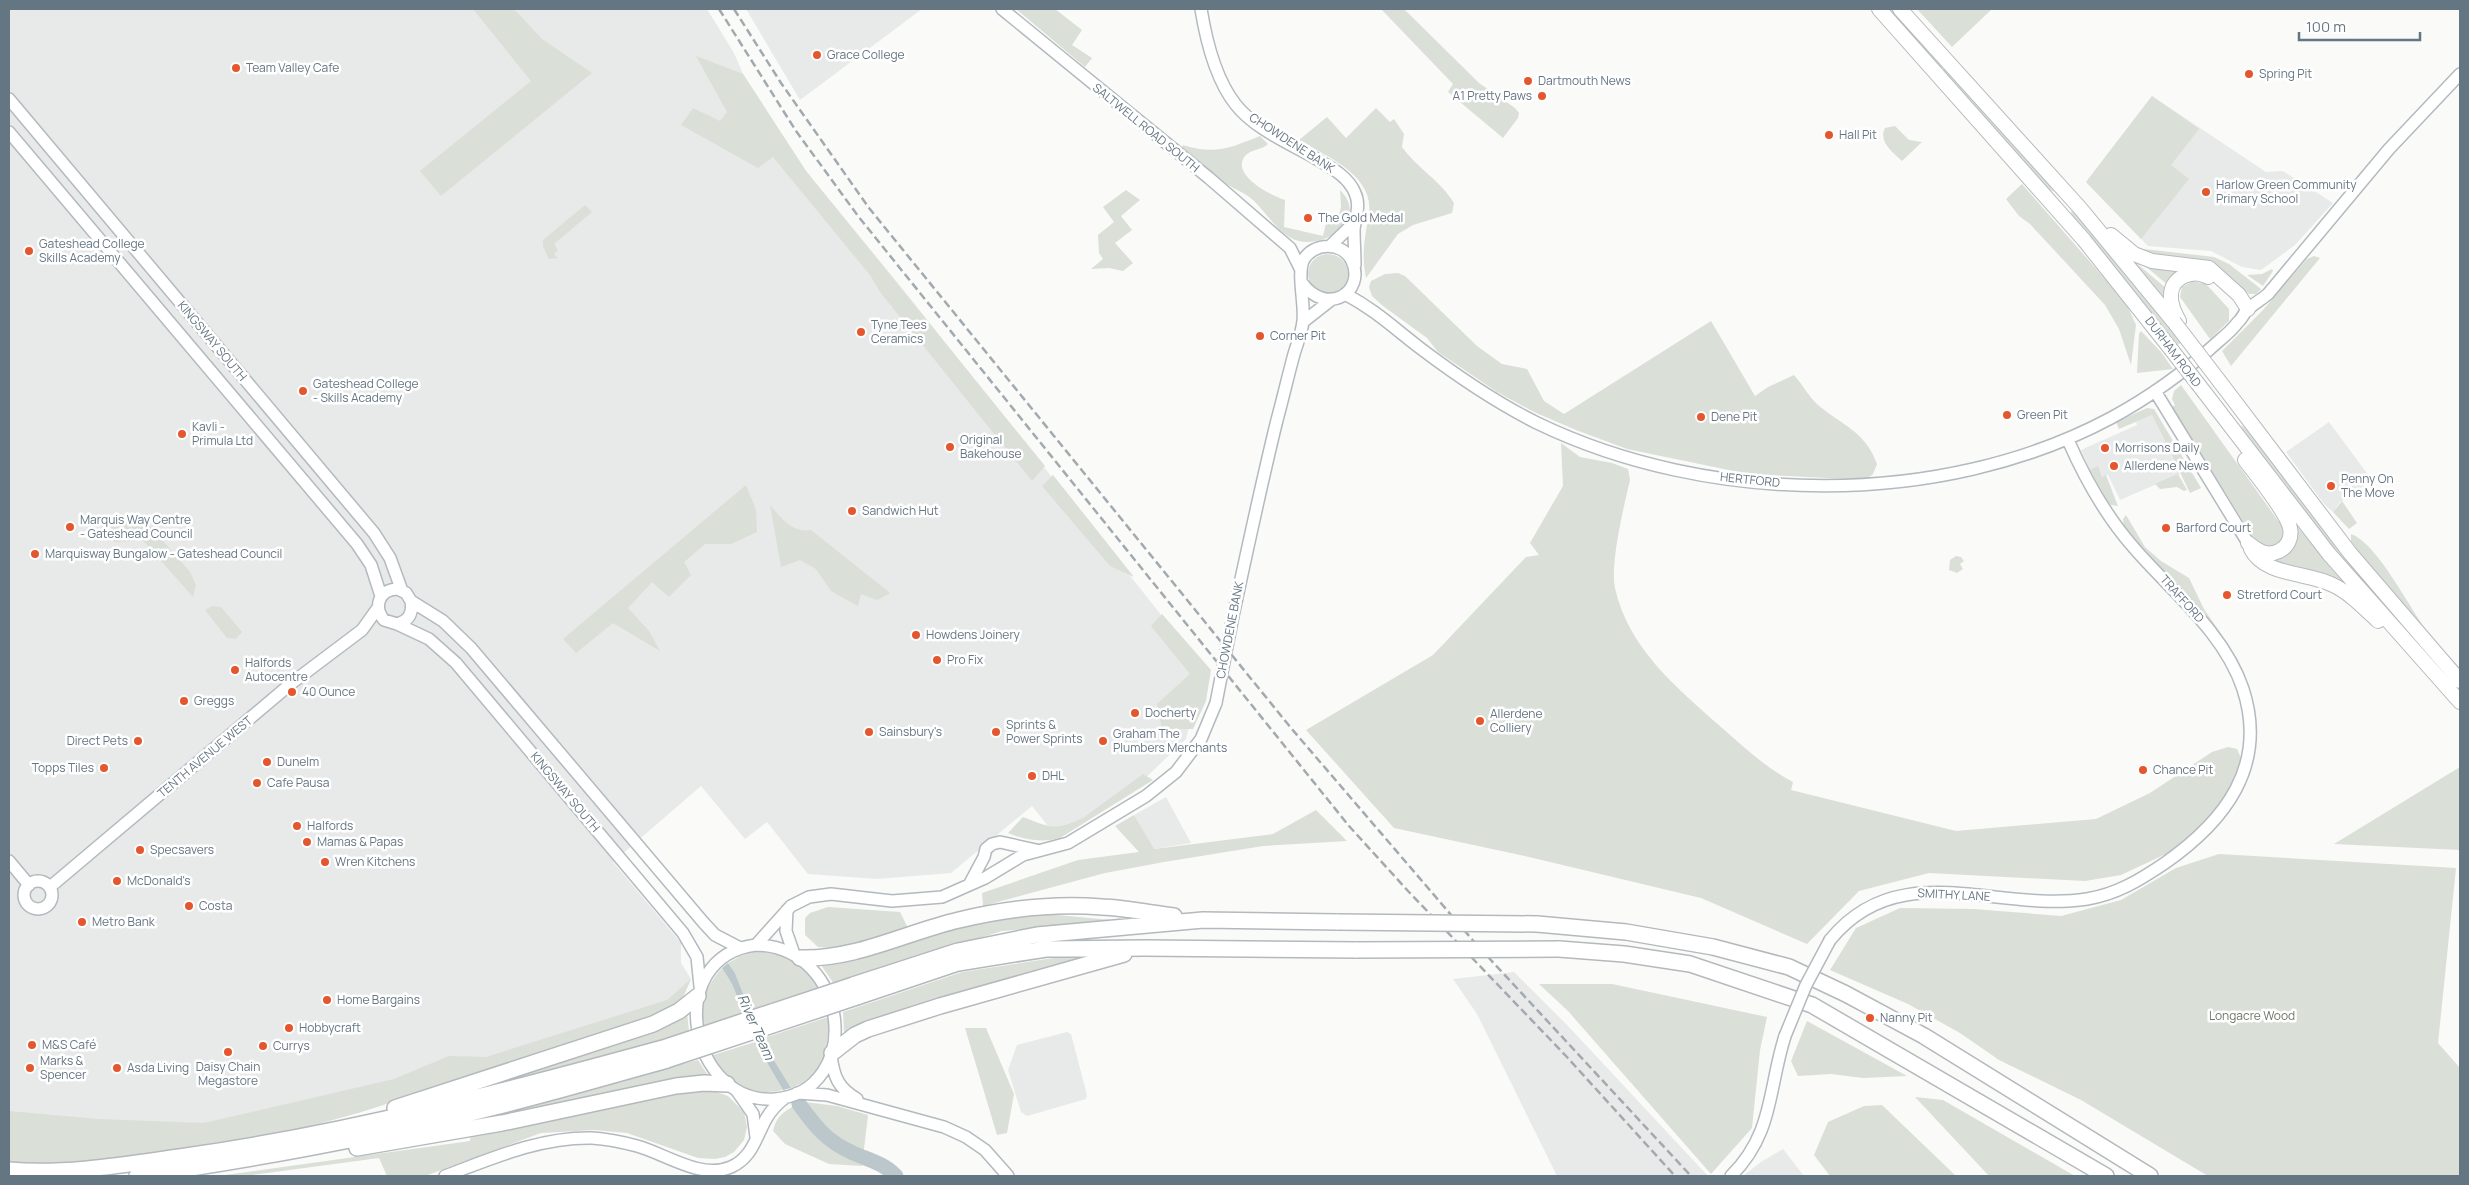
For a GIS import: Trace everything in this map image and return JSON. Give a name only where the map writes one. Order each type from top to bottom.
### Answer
[{"type":"highway","points":[[797,956],[817,958],[839,955],[959,920],[1046,906],[1102,907],[1203,920]]},
{"type":"highway","points":[[136,1176],[262,1157],[364,1137],[494,1107],[665,1054],[855,991],[958,951],[1037,935],[1203,920],[1537,924],[1626,932],[1712,947],[1790,967],[1846,994],[1924,1036],[2150,1176]]},
{"type":"highway","points":[[831,1054],[850,1038],[868,1029],[940,1006],[1145,948]]},
{"type":"highway","points":[[855,991],[958,963],[1046,949],[1560,949],[1624,954],[1690,964],[1812,1005],[2106,1176]]},
{"type":"highway","points":[[330,1130],[653,1024],[679,1011],[699,991]]},
{"type":"highway","points":[[9,1170],[53,1171],[118,1166],[214,1152],[330,1130],[665,1054]]},
{"type":"highway","points":[[262,1157],[357,1148],[430,1137],[692,1083],[732,1088]]},
{"type":"main road","name":"DURHAM ROAD","points":[[1879,9],[2084,240],[2164,339],[2330,554],[2460,702]]},
{"type":"main road","name":"DURHAM ROAD","points":[[1900,9],[2080,208],[2176,320],[2196,350],[2350,554],[2460,681]]},
{"type":"main road","points":[[2080,208],[2134,254],[2152,261],[2209,268],[2239,295],[2248,309]]},
{"type":"main road","points":[[2176,320],[2171,301],[2171,290],[2178,279],[2194,274],[2209,278],[2233,301],[2248,309]]},
{"type":"main road","points":[[2205,393],[2217,420],[2285,517],[2290,527],[2290,539],[2279,551],[2262,553],[2248,543]]},
{"type":"main road","points":[[2248,543],[2257,558],[2269,566],[2320,578],[2345,592],[2418,656]]},
{"type":"street","name":"SALTWELL ROAD SOUTH","points":[[1002,9],[1209,178],[1290,248],[1301,270]]},
{"type":"street","name":"CHOWDENE BANK","points":[[1201,9],[1208,40],[1225,88],[1237,106],[1260,126],[1337,171],[1348,181],[1358,200],[1355,222],[1354,277]]},
{"type":"street","name":"HERTFORD","points":[[1345,294],[1370,307],[1460,378],[1527,418],[1596,447],[1640,460],[1698,473],[1787,484],[1885,484],[1947,476],[1977,470],[2068,440],[2113,417],[2155,391],[2220,340],[2238,323],[2248,309],[2268,294],[2389,149],[2460,74]]},
{"type":"street","name":"KINGSWAY SOUTH","points":[[9,100],[374,533],[390,558],[402,591],[411,601],[443,621],[459,635],[703,922],[719,937],[740,948]]},
{"type":"street","name":"KINGSWAY SOUTH","points":[[9,132],[357,544],[371,565],[381,596]]},
{"type":"street","points":[[1330,246],[1355,222]]},
{"type":"street","points":[[1303,322],[1331,300],[1345,294],[1354,277],[1352,260],[1345,252],[1330,246],[1316,248],[1309,253],[1301,270],[1302,282],[1310,294],[1322,299],[1331,300]]},
{"type":"street","name":"SALTWELL ROAD SOUTH","points":[[1290,248],[1309,253]]},
{"type":"street","name":"HERTFORD","points":[[1354,277],[1370,307]]},
{"type":"street","name":"CHOWDENE BANK","points":[[1006,844],[1038,850],[1052,849],[1076,839],[1162,784],[1182,765],[1196,747],[1216,704],[1232,616],[1303,322],[1302,282]]},
{"type":"street","points":[[2155,391],[2248,543]]},
{"type":"street","name":"TRAFFORD","points":[[2068,440],[2089,485],[2105,511],[2134,548],[2202,621],[2233,666],[2243,687],[2250,721],[2249,753],[2243,776]]},
{"type":"street","points":[[377,609],[381,596],[391,590],[402,591]]},
{"type":"street","points":[[392,623],[405,620],[411,614],[411,601]]},
{"type":"street","name":"KINGSWAY SOUTH","points":[[377,609],[381,617],[429,639],[456,663],[684,933],[697,957],[699,991]]},
{"type":"street","name":"TENTH AVENUE WEST","points":[[50,887],[293,682],[362,630],[377,609]]},
{"type":"street","name":"TENTH AVENUE WEST","points":[[362,630],[392,623]]},
{"type":"street","name":"SMITHY LANE","points":[[1731,1176],[1750,1153],[1765,1125],[1785,1036],[1806,985],[1830,940],[1844,924],[1862,910],[1881,900],[1910,893],[1939,893],[2057,902],[2089,899],[2114,893],[2139,881],[2196,840],[2220,815],[2243,776]]},
{"type":"street","points":[[969,886],[989,845],[997,842],[1006,844],[1011,851],[1006,865],[992,867],[984,857]]},
{"type":"street","name":"CHOWDENE BANK","points":[[756,945],[794,903],[816,895],[908,901],[942,898],[1038,850]]},
{"type":"street","points":[[9,861],[29,885]]},
{"type":"street","points":[[40,881],[50,887],[51,901],[43,908],[37,909],[32,907],[25,898],[25,892],[29,885],[40,881]]},
{"type":"street","points":[[787,910],[787,936],[797,956]]},
{"type":"street","points":[[756,1139],[753,1114],[713,1068],[702,1045],[697,1018],[699,991],[718,961],[740,948],[756,945],[774,946],[797,956],[816,974],[831,1000],[836,1027],[831,1054],[834,1076],[839,1086],[867,1105]]},
{"type":"street","points":[[445,1176],[526,1147],[552,1141],[580,1138],[623,1142],[651,1150],[700,1169],[720,1171],[744,1160],[752,1150],[769,1114],[818,1077],[831,1054]]},
{"type":"street","points":[[732,1088],[766,1099],[792,1095],[827,1095],[944,1127],[960,1134],[985,1150],[1008,1176]]},
{"type":"shaded area","points":[[9,9],[707,9],[734,53],[743,74],[806,171],[902,288],[1204,669],[1186,739],[1134,789],[1057,837],[1032,806],[951,873],[877,879],[808,874],[767,822],[745,839],[701,786],[613,862],[681,943],[681,963],[691,979],[680,1004],[493,1069],[358,1113],[9,1164]]},
{"type":"shaded area","name":"Grace College","points":[[746,9],[922,9],[800,100]]},
{"type":"shaded area","name":"Harlow Green Community Primary School","points":[[2152,96],[2266,172],[2283,171],[2333,203],[2295,245],[2261,270],[2242,267],[2211,251],[2148,246],[2086,182]]},
{"type":"shaded area","points":[[2152,415],[2180,474],[2120,500],[2108,475],[2102,477],[2098,467],[2090,470],[2081,450],[2137,425],[2136,422]]},
{"type":"shaded area","points":[[2329,422],[2372,480],[2339,503],[2333,512],[2324,504],[2286,452]]},
{"type":"shaded area","points":[[1166,797],[1191,843],[1153,849],[1134,815]]},
{"type":"shaded area","points":[[1514,972],[1570,1028],[1708,1176],[1557,1176],[1477,1014],[1453,979]]},
{"type":"shaded area","points":[[1067,1032],[1071,1034],[1087,1095],[1086,1099],[1027,1116],[1021,1112],[1008,1070],[1017,1045]]},
{"type":"shaded area","points":[[1783,1149],[1804,1176],[1743,1176],[1761,1162]]},
{"type":"green space","points":[[473,9],[514,9],[542,39],[592,73],[441,196],[420,171],[531,81]]},
{"type":"green space","points":[[1016,9],[1055,9],[1082,30],[1072,45],[1092,58],[1085,67]]},
{"type":"green space","points":[[1381,9],[1404,9],[1479,83],[1515,108],[1519,113],[1518,118],[1503,138],[1448,92],[1453,84]]},
{"type":"green space","points":[[1886,9],[1894,9],[1944,64],[1938,70]]},
{"type":"green space","points":[[1917,9],[1992,9],[1952,47]]},
{"type":"green space","points":[[696,56],[743,74],[806,171],[1045,466],[1032,481],[880,292],[870,275],[773,157],[758,168],[681,125],[693,108],[720,121],[727,112]]},
{"type":"green space","points":[[1947,67],[2048,180],[2054,192],[2043,186],[1941,72]]},
{"type":"green space","points":[[2152,96],[2199,129],[2171,165],[2189,179],[2141,239],[2086,182]]},
{"type":"green space","points":[[1376,108],[1390,122],[1394,119],[1404,134],[1402,147],[1449,195],[1454,203],[1452,213],[1413,225],[1398,234],[1366,278],[1364,253],[1369,200],[1364,188],[1346,168],[1299,140],[1327,117],[1346,138]]},
{"type":"green space","points":[[1895,126],[1909,140],[1922,142],[1902,161],[1883,138],[1885,128]]},
{"type":"green space","points":[[1260,136],[1268,144],[1245,156],[1242,163],[1243,170],[1254,184],[1285,200],[1284,227],[1323,236],[1327,219],[1338,220],[1341,207],[1340,190],[1348,202],[1350,213],[1346,223],[1338,232],[1327,238],[1315,241],[1302,242],[1291,238],[1280,230],[1253,200],[1226,184],[1182,147],[1183,145],[1205,150],[1223,149]]},
{"type":"green space","points":[[2022,184],[2126,303],[2136,325],[2131,365],[2119,329],[2105,305],[2030,224],[2019,216],[2006,199]]},
{"type":"green space","points":[[1126,190],[1140,200],[1121,216],[1132,230],[1115,243],[1133,263],[1123,271],[1109,268],[1091,269],[1103,259],[1099,253],[1098,235],[1114,222],[1103,207]]},
{"type":"green space","points":[[585,205],[592,212],[554,244],[558,250],[554,254],[558,258],[549,259],[543,246],[543,240]]},
{"type":"green space","points":[[2071,211],[2080,214],[2181,338],[2180,344],[2174,343],[2072,218]]},
{"type":"green space","points":[[2135,248],[2214,257],[2229,264],[2261,289],[2256,294],[2249,294],[2242,288],[2240,290]]},
{"type":"green space","points":[[1332,254],[1339,257],[1345,263],[1348,274],[1347,282],[1339,291],[1332,294],[1324,294],[1317,291],[1309,282],[1308,270],[1311,263],[1320,255]]},
{"type":"green space","points":[[2131,254],[2185,267],[2169,286]]},
{"type":"green space","points":[[2128,256],[2167,289],[2164,300]]},
{"type":"green space","points":[[2314,256],[2320,258],[2231,366],[2222,351],[2263,310],[2307,259]]},
{"type":"green space","points":[[2272,269],[2273,271],[2263,286],[2247,275],[2262,274]]},
{"type":"green space","points":[[1398,273],[1405,276],[1477,346],[1502,364],[1527,369],[1544,401],[1564,414],[1711,321],[1755,396],[1768,387],[1794,375],[1818,405],[1860,436],[1877,464],[1873,474],[1865,480],[1748,474],[1627,449],[1576,430],[1534,412],[1497,392],[1438,352],[1427,338],[1372,296],[1369,287],[1371,281],[1385,274]]},
{"type":"green space","points":[[2193,281],[2206,284],[2229,309],[2229,321],[2210,339],[2180,297],[2182,287]]},
{"type":"green space","points":[[2141,331],[2161,352],[2173,369],[2137,373],[2139,334]]},
{"type":"green space","points":[[2181,385],[2284,529],[2284,540],[2273,548],[2259,545],[2255,540],[2172,407],[2175,405],[2172,399],[2174,391]]},
{"type":"green space","points":[[2147,408],[2154,409],[2201,488],[2190,493],[2152,415],[2119,429],[2116,422]]},
{"type":"green space","points":[[2241,425],[2254,435],[2419,645],[2356,576],[2249,443]]},
{"type":"green space","points":[[1561,443],[1580,457],[1612,463],[1628,469],[1630,480],[1618,534],[1614,577],[1621,610],[1631,630],[1656,665],[1672,682],[1755,757],[1793,782],[1791,790],[1956,831],[2096,819],[2150,793],[2212,752],[2228,747],[2237,749],[2241,758],[2228,795],[2190,838],[2168,853],[2121,875],[2085,881],[1929,873],[1859,891],[1807,944],[1701,898],[1529,857],[1394,828],[1306,730],[1433,655],[1526,557],[1539,555],[1530,543],[1563,486]]},
{"type":"green space","points":[[2098,466],[2102,477],[2106,475],[2118,506],[2111,505],[2107,501],[2090,470]]},
{"type":"green space","points":[[2178,474],[2187,490],[2184,491],[2177,487],[2160,489],[2155,484]]},
{"type":"green space","points":[[1053,475],[1134,577],[1110,566],[1042,486]]},
{"type":"green space","points":[[746,485],[756,510],[757,532],[731,544],[705,544],[684,562],[691,575],[669,597],[652,582],[628,608],[649,631],[660,651],[613,623],[576,653],[563,639]]},
{"type":"green space","points":[[2342,501],[2357,523],[2349,529],[2333,512]]},
{"type":"green space","points":[[770,505],[788,524],[798,529],[811,530],[890,593],[877,600],[861,594],[858,606],[831,591],[816,569],[800,560],[781,567]]},
{"type":"green space","points":[[129,514],[143,518],[190,572],[196,585],[193,597],[140,537],[133,541],[115,542],[108,533],[113,525]]},
{"type":"green space","points":[[2126,515],[2145,547],[2161,561],[2189,578],[2204,609],[2230,647],[2226,646],[2196,605],[2124,528],[2123,519]]},
{"type":"green space","points":[[2295,524],[2344,582],[2343,585],[2281,567],[2270,557]]},
{"type":"green space","points":[[2351,534],[2361,540],[2382,562],[2427,631],[2460,668],[2460,673],[2375,573],[2351,541]]},
{"type":"green space","points":[[1956,556],[1961,557],[1964,561],[1960,564],[1963,569],[1957,573],[1949,570],[1950,560]]},
{"type":"green space","points":[[212,606],[221,607],[242,632],[236,639],[227,638],[205,610]]},
{"type":"green space","points":[[1162,614],[1211,670],[1206,701],[1193,729],[1162,729],[1157,704],[1190,674],[1151,626]]},
{"type":"green space","points":[[2460,767],[2460,850],[2334,844]]},
{"type":"green space","points":[[1143,774],[1153,780],[1060,838],[1033,840],[1008,833],[1023,817],[1047,826],[1066,825],[1074,822],[1083,818]]},
{"type":"green space","points":[[1316,810],[1347,841],[1263,846],[1164,862],[1105,873],[983,906],[982,893],[1078,860],[1139,852],[1115,826],[1134,815],[1154,849],[1273,834]]},
{"type":"green space","name":"Longacre Wood","points":[[2219,854],[2456,868],[2438,1043],[2460,1068],[2460,1176],[2208,1176],[2081,1100],[1999,1060],[1960,1033],[1908,1004],[1830,970],[1856,928],[1900,908],[1974,909],[2061,916],[2121,900],[2176,868]]},
{"type":"green space","points":[[828,907],[900,912],[908,928],[836,948],[818,947],[805,935],[805,918],[810,913]]},
{"type":"green space","points":[[1046,914],[1123,921],[1002,931],[834,984],[821,965],[998,917]]},
{"type":"green space","points":[[1105,950],[870,1022],[845,1035],[844,1033],[843,1012],[962,972]]},
{"type":"green space","points":[[757,951],[793,961],[806,972],[818,988],[750,1011],[735,973],[728,963]]},
{"type":"green space","points":[[722,968],[732,984],[743,1013],[704,1026],[703,1010],[708,988]]},
{"type":"green space","points":[[691,979],[680,1004],[663,1015],[358,1113],[293,1131],[227,1143],[84,1163],[9,1164],[9,1111],[98,1119],[204,1123],[394,1079],[449,1056],[486,1057],[667,1000]]},
{"type":"green space","points":[[1539,984],[1612,984],[1767,1017],[1760,1050],[1752,1128],[1711,1174],[1568,1011]]},
{"type":"green space","points":[[687,1012],[689,1031],[587,1062],[428,1103]]},
{"type":"green space","points":[[828,1017],[826,1050],[823,1060],[811,1076],[791,1088],[761,1039]]},
{"type":"green space","points":[[1807,1021],[1907,1076],[1863,1078],[1831,1074],[1798,1076],[1791,1061]]},
{"type":"green space","points":[[965,1028],[986,1028],[1014,1094],[1007,1133],[997,1135]]},
{"type":"green space","points":[[755,1042],[783,1090],[760,1091],[741,1085],[725,1073],[710,1056]]},
{"type":"green space","points":[[698,1060],[709,1077],[403,1136]]},
{"type":"green space","points":[[701,1087],[728,1096],[744,1112],[747,1127],[744,1140],[734,1152],[725,1157],[715,1159],[698,1158],[627,1133],[594,1130],[541,1133],[425,1176],[387,1176],[379,1158],[245,1176],[218,1176],[470,1141],[471,1135]]},
{"type":"green space","points":[[1915,1097],[1943,1100],[2075,1176],[1989,1176]]},
{"type":"green space","points":[[805,1102],[837,1106],[868,1115],[862,1166],[829,1164],[785,1144],[773,1131],[781,1115],[794,1106]]},
{"type":"green space","points":[[1882,1105],[1956,1176],[1830,1176],[1814,1155],[1828,1122],[1864,1106]]},
{"type":"water","points":[[728,963],[735,973],[761,1039],[791,1088],[783,1090],[755,1042],[732,984],[722,968]]},
{"type":"waterway","name":"River Team","points":[[799,1104],[828,1138],[853,1153],[881,1165],[896,1176]]},
{"type":"railway","points":[[719,9],[796,131],[858,216],[1349,826],[1408,891],[1566,1056],[1675,1176]]},
{"type":"railway","points":[[734,9],[781,83],[869,208],[1291,728],[1476,944],[1691,1176]]},
{"type":"place","name":"Grace College","points":[[817,55]]},
{"type":"place","name":"Team Valley Cafe","points":[[236,68]]},
{"type":"place","name":"Spring Pit","points":[[2249,74]]},
{"type":"place","name":"Dartmouth News","points":[[1528,81]]},
{"type":"place","name":"A1 Pretty Paws","points":[[1542,96]]},
{"type":"place","name":"Hall Pit","points":[[1829,135]]},
{"type":"place","name":"Harlow Green Community Primary School","points":[[2206,192]]},
{"type":"place","name":"The Gold Medal","points":[[1308,218]]},
{"type":"place","name":"Gateshead College Skills Academy","points":[[29,251]]},
{"type":"place","name":"Tyne Tees Ceramics","points":[[861,332]]},
{"type":"place","name":"Corner Pit","points":[[1260,336]]},
{"type":"place","name":"Gateshead College - Skills Academy","points":[[303,391]]},
{"type":"place","name":"Green Pit","points":[[2007,415]]},
{"type":"place","name":"Dene Pit","points":[[1701,417]]},
{"type":"place","name":"Kavli - Primula Ltd","points":[[182,434]]},
{"type":"place","name":"Original Bakehouse","points":[[950,447]]},
{"type":"place","name":"Morrisons Daily","points":[[2105,448]]},
{"type":"place","name":"Allerdene News","points":[[2114,466]]},
{"type":"place","name":"Penny On The Move","points":[[2331,486]]},
{"type":"place","name":"Sandwich Hut","points":[[852,511]]},
{"type":"place","name":"Marquis Way Centre - Gateshead Council","points":[[70,527]]},
{"type":"place","name":"Barford Court","points":[[2166,528]]},
{"type":"place","name":"Marquisway Bungalow - Gateshead Council","points":[[35,554]]},
{"type":"place","name":"Stretford Court","points":[[2227,595]]},
{"type":"place","name":"Howdens Joinery","points":[[916,635]]},
{"type":"place","name":"Pro Fix","points":[[937,660]]},
{"type":"place","name":"Halfords Autocentre","points":[[235,670]]},
{"type":"place","name":"40 Ounce","points":[[292,692]]},
{"type":"place","name":"Greggs","points":[[184,701]]},
{"type":"place","name":"Docherty","points":[[1135,713]]},
{"type":"place","name":"Allerdene Colliery","points":[[1480,721]]},
{"type":"place","name":"Sainsbury's","points":[[869,732]]},
{"type":"place","name":"Sprints & Power Sprints","points":[[996,732]]},
{"type":"place","name":"Direct Pets","points":[[138,741]]},
{"type":"place","name":"Graham The Plumbers Merchants","points":[[1103,741]]},
{"type":"place","name":"Dunelm","points":[[267,762]]},
{"type":"place","name":"Topps Tiles","points":[[104,768]]},
{"type":"place","name":"Chance Pit","points":[[2143,770]]},
{"type":"place","name":"DHL","points":[[1032,776]]},
{"type":"place","name":"Cafe Pausa","points":[[257,783]]},
{"type":"place","name":"Halfords","points":[[297,826]]},
{"type":"place","name":"Mamas & Papas","points":[[307,842]]},
{"type":"place","name":"Specsavers","points":[[140,850]]},
{"type":"place","name":"Wren Kitchens","points":[[325,862]]},
{"type":"place","name":"McDonald's","points":[[117,881]]},
{"type":"place","name":"Costa","points":[[189,906]]},
{"type":"place","name":"Metro Bank","points":[[82,922]]},
{"type":"place","name":"Home Bargains","points":[[327,1000]]},
{"type":"place","name":"Nanny Pit","points":[[1870,1018]]},
{"type":"place","name":"Hobbycraft","points":[[289,1028]]},
{"type":"place","name":"M&S Café","points":[[32,1045]]},
{"type":"place","name":"Currys","points":[[263,1046]]},
{"type":"place","name":"Daisy Chain Megastore","points":[[228,1052]]},
{"type":"place","name":"Marks & Spencer","points":[[30,1068]]},
{"type":"place","name":"Asda Living","points":[[117,1068]]}]
